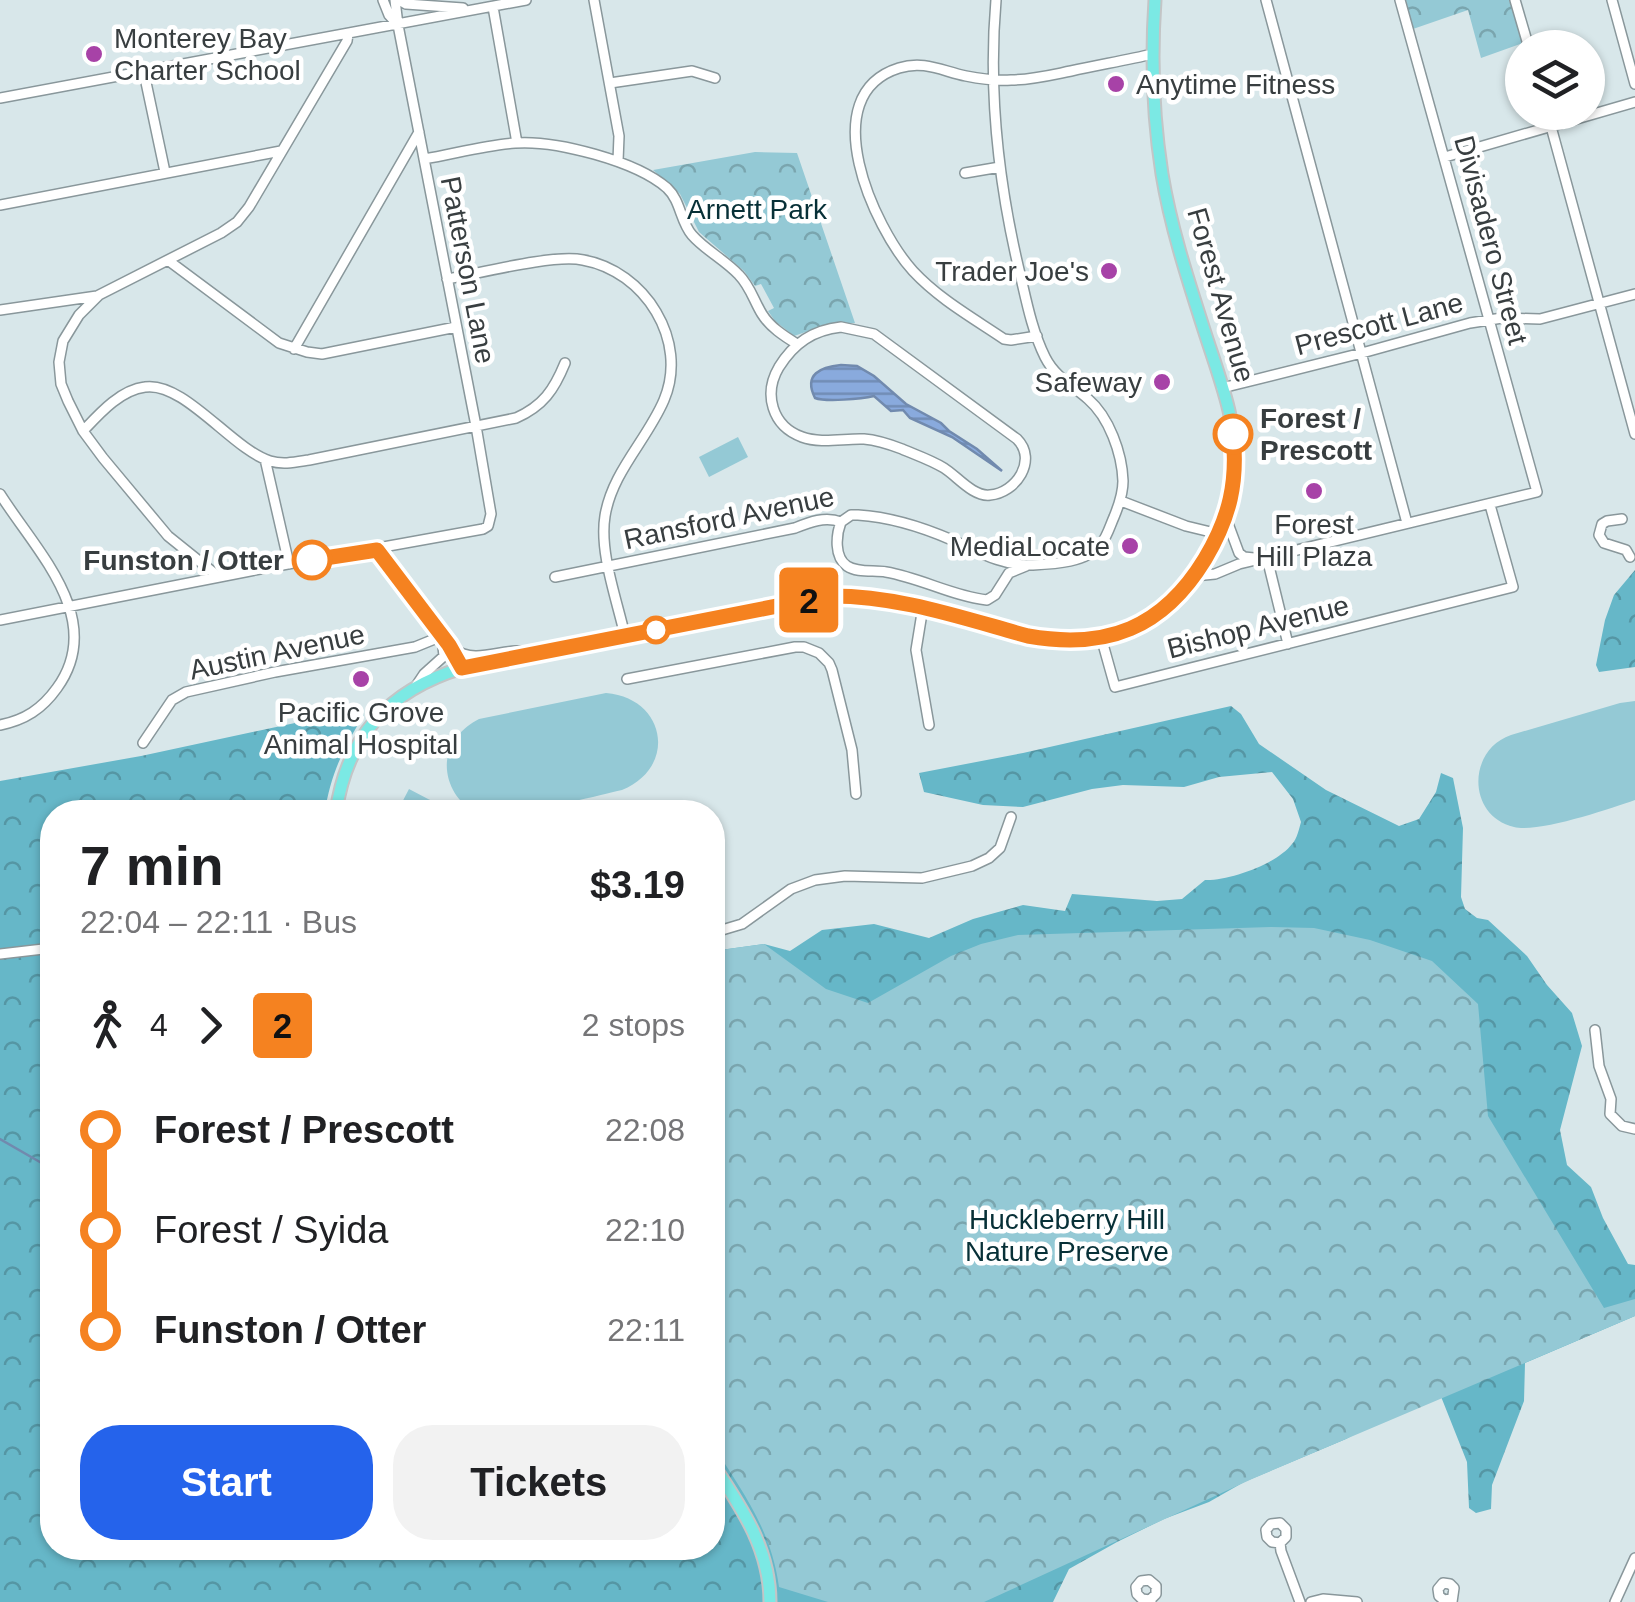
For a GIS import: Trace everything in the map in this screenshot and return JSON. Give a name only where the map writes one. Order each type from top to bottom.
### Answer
[{"type":"main road","name":"Forest Avenue","points":[[338,800],[355,751],[382,711],[416,686],[462,668],[828,596],[862,596],[923,607],[1028,636],[1067,641],[1101,638],[1135,626],[1170,604],[1194,576],[1226,518],[1236,472],[1233,431],[1162,176],[1155,109],[1155,0]]},
{"type":"main road","points":[[725,1483],[760,1542],[770,1602]]},
{"type":"street","points":[[383,0],[398,25]]},
{"type":"street","points":[[397,0],[476,10]]},
{"type":"street","name":"Patterson Lane","points":[[377,550],[482,530],[489,524],[490,514],[398,25],[397,0]]},
{"type":"street","points":[[0,98],[526,0]]},
{"type":"street","points":[[594,0],[619,136],[618,161]]},
{"type":"street","name":"Ransford Avenue","points":[[555,577],[795,528],[821,519],[842,522],[851,515],[900,522],[999,561],[1028,565],[1074,560],[1098,548],[1120,500],[1121,467],[1105,419],[1092,402],[1058,376],[1043,353],[1014,252],[1000,168],[994,80],[996,0]]},
{"type":"street","points":[[1266,0],[1407,524]]},
{"type":"street","name":"Divisadero Street","points":[[1400,0],[1538,492],[1490,505]]},
{"type":"street","points":[[1516,0],[1524,30]]},
{"type":"street","points":[[1612,0],[1635,84]]},
{"type":"street","points":[[493,7],[517,142]]},
{"type":"street","points":[[219,577],[156,523],[82,431],[61,384],[60,352],[80,315],[100,296],[237,222],[249,208],[348,34]]},
{"type":"street","points":[[1037,336],[1004,339],[944,299],[899,253],[880,223],[858,159],[856,124],[862,102],[870,87],[902,67],[923,65],[994,80],[1036,78],[1153,54]]},
{"type":"street","points":[[610,83],[692,71],[715,78]]},
{"type":"street","points":[[144,73],[165,172]]},
{"type":"street","points":[[1605,111],[1635,102]]},
{"type":"street","points":[[1445,158],[1538,130]]},
{"type":"street","points":[[1552,130],[1635,434]]},
{"type":"street","points":[[294,348],[419,132]]},
{"type":"street","points":[[424,159],[517,142],[578,150],[618,161],[672,193],[694,237],[737,272],[768,322],[796,344]]},
{"type":"street","points":[[0,205],[282,152]]},
{"type":"street","points":[[965,173],[1000,168]]},
{"type":"street","points":[[448,279],[551,260],[585,260],[636,287],[654,308],[666,331],[670,364],[664,400],[606,508],[603,534],[626,636]]},
{"type":"street","points":[[169,261],[279,343],[294,348],[322,354],[456,326]]},
{"type":"street","name":"Prescott Lane","points":[[1222,388],[1470,323],[1540,319],[1635,294]]},
{"type":"street","points":[[0,310],[100,296]]},
{"type":"street","points":[[831,328],[874,334],[1022,444],[1027,457],[1020,474],[1000,492],[988,495],[974,491],[932,462],[892,445],[864,439],[803,437],[774,412],[770,392],[778,370],[796,344],[831,328]]},
{"type":"street","points":[[82,431],[119,399],[138,388],[152,386],[169,390],[265,459],[280,463],[309,460],[516,418],[531,411],[551,393],[565,363]]},
{"type":"street","points":[[265,459],[289,564]]},
{"type":"street","points":[[0,494],[59,582],[70,606],[75,649],[54,693],[32,714],[0,725]]},
{"type":"street","points":[[1120,500],[1218,534]]},
{"type":"street","points":[[1194,576],[1210,576],[1239,564],[1490,505]]},
{"type":"street","name":"Bishop Avenue","points":[[1101,638],[1115,687],[1513,587],[1490,505]]},
{"type":"street","points":[[0,516],[12,512]]},
{"type":"street","points":[[1226,518],[1239,553],[1244,557],[1267,558]]},
{"type":"street","points":[[1622,519],[1602,524],[1599,535],[1604,543],[1626,550],[1630,557]]},
{"type":"street","points":[[842,522],[838,554],[849,568],[904,576],[981,600],[992,598],[1009,573],[1028,565]]},
{"type":"street","points":[[0,620],[377,550],[462,668]]},
{"type":"street","points":[[1267,558],[1288,644]]},
{"type":"street","points":[[999,561],[1004,568],[1002,581]]},
{"type":"street","points":[[923,607],[916,650],[930,725]]},
{"type":"street","points":[[416,686],[444,656],[442,636]]},
{"type":"street","name":"Austin Avenue","points":[[143,744],[169,704],[186,692],[415,646],[442,636]]},
{"type":"street","points":[[449,645],[464,655],[524,650],[532,654]]},
{"type":"street","points":[[627,679],[795,647],[815,651],[832,670],[852,750],[856,794]]},
{"type":"street","points":[[725,930],[742,924],[791,889],[815,880],[845,876],[922,878],[972,866],[1000,848],[1011,817]]},
{"type":"street","points":[[0,954],[40,949]]},
{"type":"street","points":[[1595,1030],[1598,1066],[1612,1099],[1610,1114],[1622,1126],[1635,1130]]},
{"type":"street","points":[[1280,1543],[1300,1602]]},
{"type":"street","points":[[1614,1602],[1635,1558]]},
{"type":"street","points":[[1311,1602],[1357,1602]]},
{"type":"green space","points":[[1406,0],[1509,0],[1519,30],[1505,30],[1505,49],[1481,58],[1468,10],[1413,29]]},
{"type":"green space","name":"Arnett Park","points":[[755,152],[797,153],[855,323],[832,323],[794,336],[768,311],[774,308],[761,284],[755,286],[744,271],[699,232],[680,194],[653,170]]},
{"type":"green space","points":[[738,437],[748,457],[709,477],[699,457]]},
{"type":"green space","points":[[1635,570],[1635,667],[1599,672],[1596,665],[1605,620],[1614,595]]},
{"type":"green space","points":[[606,693],[642,707],[658,735],[657,751],[652,766],[622,790],[578,800],[461,800],[448,776],[447,761],[454,741],[479,719]]},
{"type":"green space","points":[[1635,701],[1635,800],[1540,827],[1514,827],[1499,821],[1488,810],[1478,782],[1486,754],[1497,743],[1511,735]]},
{"type":"green space","name":"Huckleberry Hill Nature Preserve","points":[[1231,706],[1241,714],[1259,744],[1326,790],[1399,826],[1419,819],[1436,792],[1441,773],[1453,778],[1463,828],[1461,897],[1465,909],[1488,920],[1527,956],[1572,1013],[1582,1046],[1560,1130],[1567,1165],[1591,1187],[1628,1264],[1635,1265],[1635,1316],[1525,1363],[1524,1401],[1492,1485],[1491,1509],[1476,1513],[1469,1508],[1467,1462],[1438,1389],[1346,1439],[1117,1542],[1069,1569],[1053,1602],[0,1602],[0,781],[337,714],[338,718],[364,715],[339,762],[327,800],[40,800],[40,1560],[725,1560],[725,949],[764,944],[790,951],[822,930],[874,924],[929,938],[973,919],[1023,905],[1065,911],[1072,894],[1157,901],[1182,899],[1205,880],[1227,878],[1264,864],[1285,851],[1297,837],[1301,822],[1293,799],[1272,772],[1219,777],[1184,787],[1123,785],[1092,789],[1023,807],[983,805],[924,792],[919,773]]},
{"type":"green space","points":[[409,789],[430,800],[403,800]]},
{"type":"green space","name":"Huckleberry Hill Nature Preserve","points":[[1314,928],[1370,940],[1432,961],[1478,1004],[1488,1116],[1604,1308],[1635,1299],[1635,1316],[1252,1479],[984,1602],[828,1602],[779,1587],[763,1529],[725,1464],[725,949],[764,944],[826,989],[868,1003],[951,956],[1018,935]]},
{"type":"shaded area","points":[[841,365],[857,366],[874,376],[906,404],[941,423],[1002,471],[952,437],[910,418],[903,410],[891,411],[874,396],[815,398],[811,383],[816,373]]},
{"type":"waterway","points":[[0,1139],[40,1162]]},
{"type":"bus line","name":"2","points":[[312,560],[377,550],[462,668],[828,596],[896,601],[1028,636],[1086,640],[1135,626],[1170,604],[1187,587],[1207,555],[1231,502],[1236,472],[1233,434]]},
{"type":"place","name":"Monterey Bay Charter School","points":[[94,54]]},
{"type":"place","name":"Anytime Fitness","points":[[1116,84]]},
{"type":"place","name":"Trader Joe's","points":[[1109,271]]},
{"type":"place","name":"Safeway","points":[[1162,382]]},
{"type":"place","name":"Forest / Prescott","points":[[1233,434]]},
{"type":"place","name":"Forest Hill Plaza","points":[[1314,491]]},
{"type":"place","name":"MediaLocate","points":[[1130,546]]},
{"type":"place","name":"Funston / Otter","points":[[312,560]]},
{"type":"place","name":"Pacific Grove Animal Hospital","points":[[361,679]]}]
